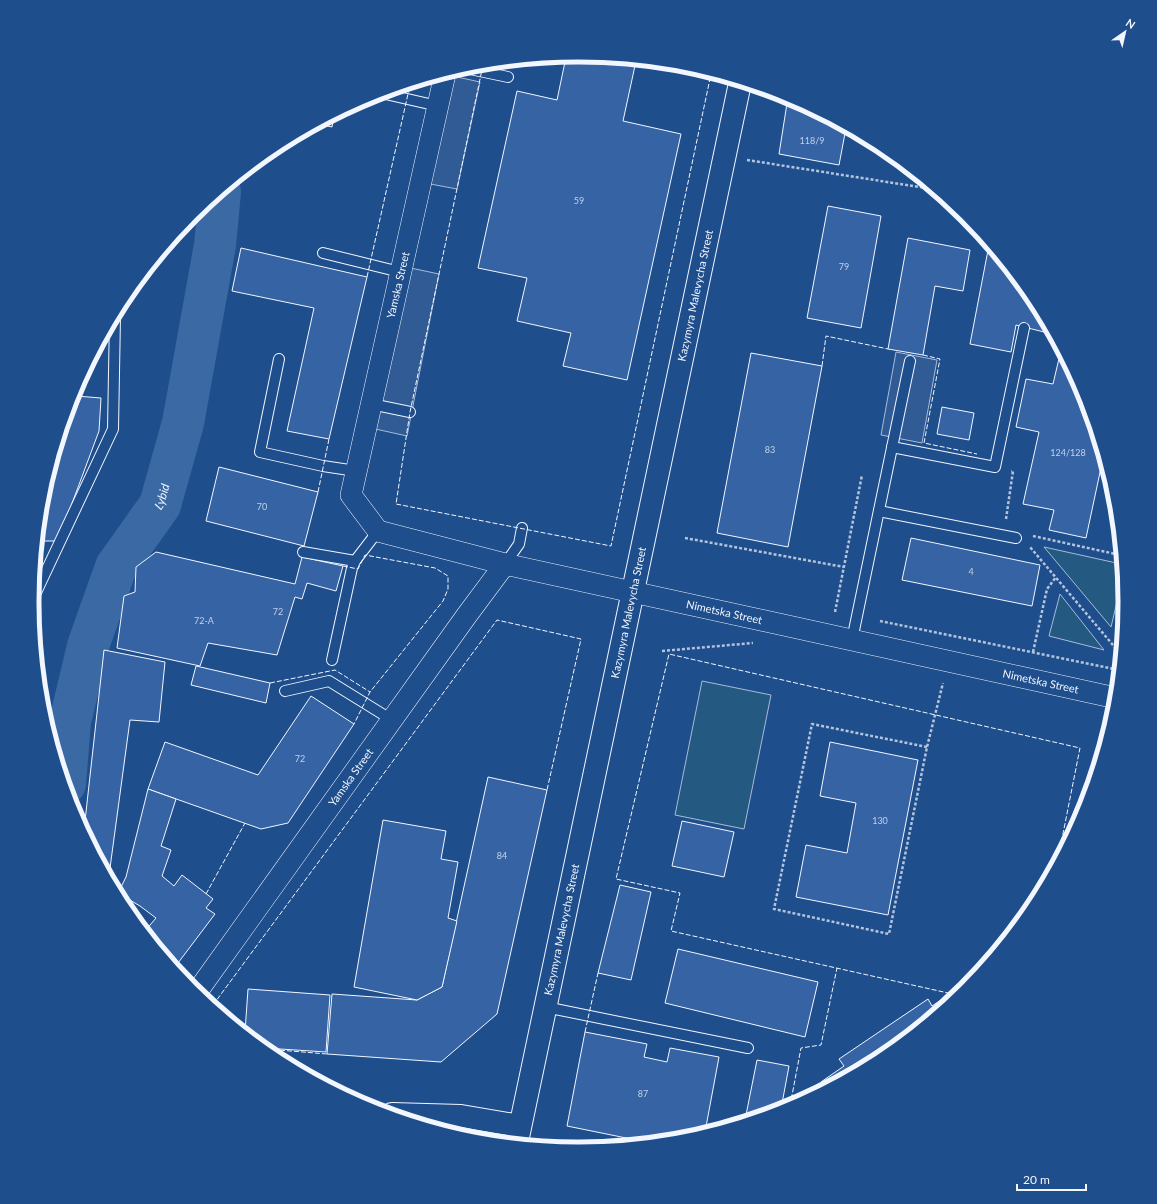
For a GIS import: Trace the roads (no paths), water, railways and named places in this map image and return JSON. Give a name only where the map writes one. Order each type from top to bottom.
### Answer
[{"type":"main road","name":"Kazymyra Malevycha Street","points":[[519,1134],[739,87]]},
{"type":"main road","points":[[410,1115],[461,1116],[519,1134]]},
{"type":"street","name":"Yamska Street","points":[[378,531],[351,495],[444,80]]},
{"type":"street","name":"Nimetska Street","points":[[378,531],[505,564],[1109,697]]},
{"type":"street","name":"Yamska Street","points":[[201,987],[505,564]]},
{"type":"lane","points":[[482,72],[508,77]]},
{"type":"lane","points":[[393,96],[438,106]]},
{"type":"lane","points":[[324,253],[400,272]]},
{"type":"lane","points":[[39,585],[113,429],[114,327]]},
{"type":"lane","points":[[892,447],[995,468],[1024,328]]},
{"type":"lane","points":[[279,359],[260,452],[323,466],[356,471]]},
{"type":"lane","points":[[852,640],[910,361]]},
{"type":"lane","points":[[371,404],[410,412]]},
{"type":"lane","points":[[879,511],[1016,538]]},
{"type":"lane","points":[[505,564],[519,544],[522,528]]},
{"type":"lane","points":[[332,660],[352,568],[355,561],[378,531]]},
{"type":"lane","points":[[303,552],[355,561]]},
{"type":"lane","points":[[285,691],[329,681],[392,720]]},
{"type":"lane","points":[[545,1007],[748,1048]]},
{"type":"waterway","name":"Lybid","points":[[66,770],[70,722],[88,646],[116,567],[160,505],[183,423],[215,245],[219,200]]}]
